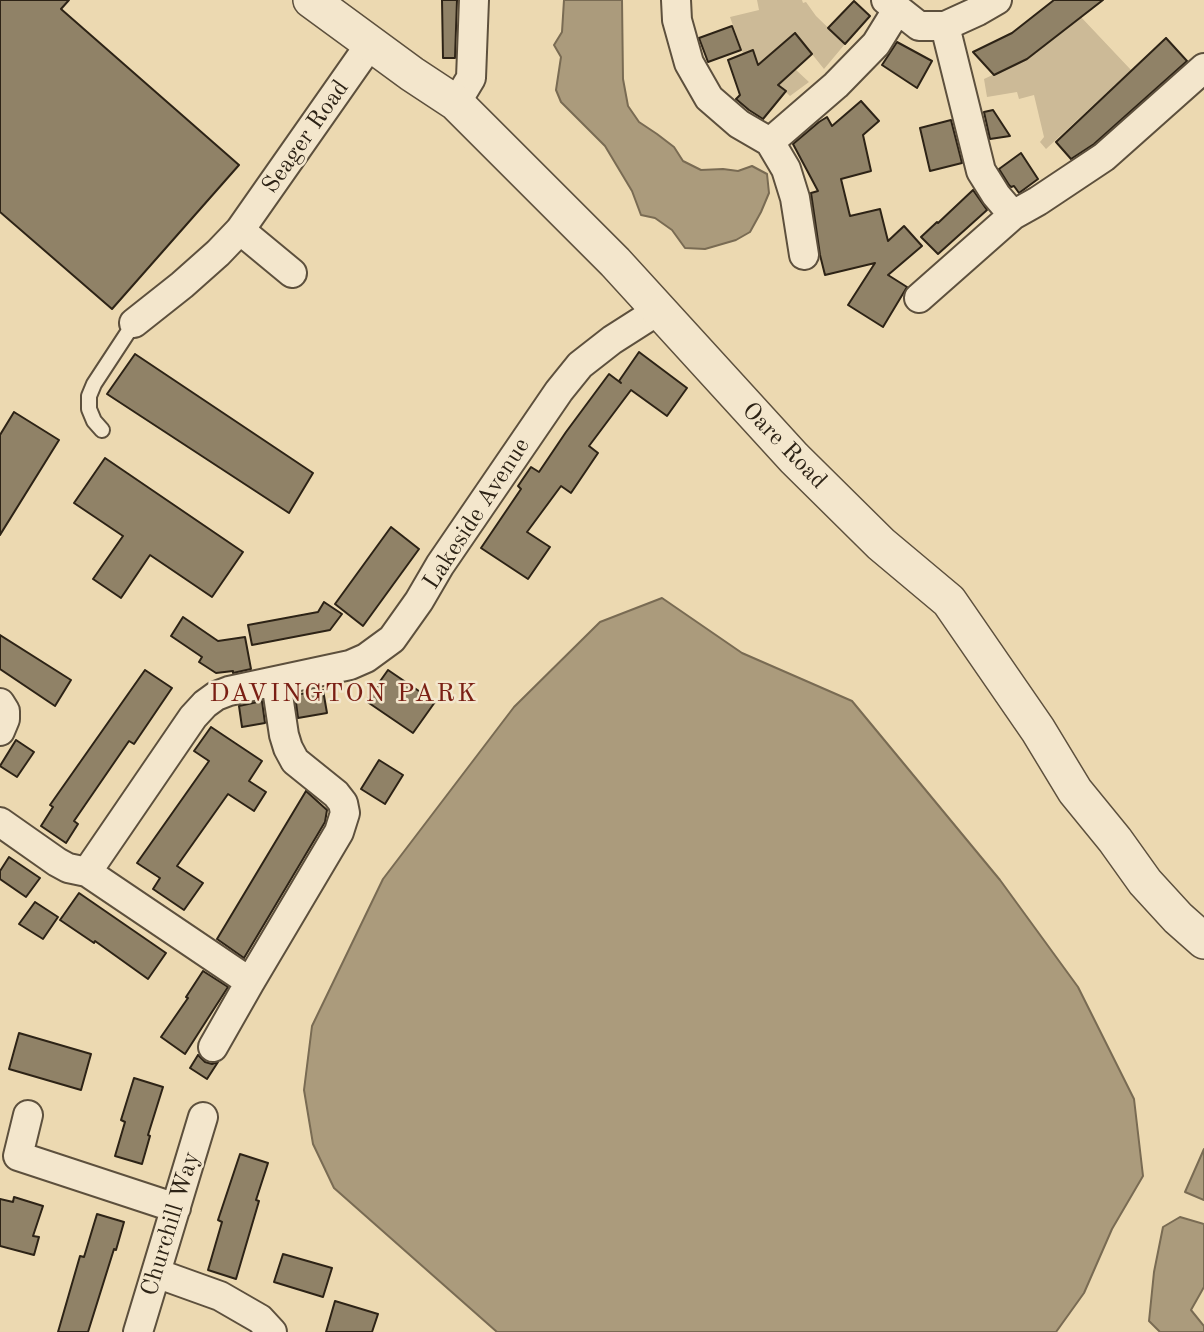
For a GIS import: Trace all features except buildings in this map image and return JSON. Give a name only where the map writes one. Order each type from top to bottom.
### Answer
[{"type":"street","name":"Oare Road","points":[[312,0],[456,103],[569,215],[794,458],[881,544],[949,601],[1038,730],[1075,791],[1145,882],[1178,918],[1204,940]]},
{"type":"street","points":[[456,103],[471,78],[474,0]]},
{"type":"street","points":[[676,0],[677,20],[689,63],[709,98],[739,124],[770,142],[786,169],[795,198],[804,255]]},
{"type":"street","points":[[770,142],[836,85],[876,44],[891,5],[919,26],[945,26],[997,0]]},
{"type":"street","points":[[945,26],[981,172],[1013,215]]},
{"type":"street","name":"Seager Road","points":[[134,323],[182,285],[240,230],[371,43]]},
{"type":"street","points":[[919,298],[1013,215],[1104,157],[1204,68]]},
{"type":"street","points":[[240,230],[292,273]]},
{"type":"street","name":"Lakeside Avenue","points":[[87,872],[193,717],[205,704],[229,691],[349,665],[366,658],[392,639],[559,391],[580,365],[612,340],[659,310]]},
{"type":"street","points":[[213,1047],[339,832],[345,813],[343,803],[336,794],[295,761],[288,748],[276,682]]},
{"type":"street","points":[[0,703],[5,711],[5,719],[0,731]]},
{"type":"street","points":[[0,822],[57,862],[68,868],[87,872],[250,982]]},
{"type":"street","points":[[28,1115],[18,1156],[176,1208]]},
{"type":"street","name":"Churchill Way","points":[[138,1332],[203,1117]]},
{"type":"street","points":[[156,1273],[220,1296],[260,1319],[272,1332]]},
{"type":"lane","points":[[102,430],[89,409],[89,396],[134,323]]},
{"type":"shaded area","points":[[564,0],[622,0],[623,79],[628,106],[639,122],[674,147],[683,161],[701,170],[738,171],[752,166],[767,174],[769,193],[750,232],[736,240],[705,249],[685,248],[672,230],[655,218],[641,215],[632,191],[605,146],[561,102],[556,90],[561,57],[554,45],[562,32]]},
{"type":"shaded area","points":[[757,0],[806,2],[816,16],[845,44],[824,69],[795,33],[777,49],[809,82],[790,96],[774,81],[752,80],[732,73],[757,63],[753,50],[743,54],[730,17],[759,10]]},
{"type":"shaded area","points":[[1080,16],[1131,70],[1046,149],[1040,142],[1044,137],[1034,95],[1019,99],[1017,92],[987,97],[984,79],[1022,61]]},
{"type":"shaded area","points":[[662,598],[742,653],[852,701],[1000,880],[1078,987],[1134,1099],[1143,1176],[1112,1229],[1084,1293],[1056,1332],[497,1332],[334,1188],[313,1144],[304,1090],[312,1026],[383,879],[514,707],[600,622]]},
{"type":"shaded area","points":[[1204,1149],[1204,1200],[1185,1192]]},
{"type":"shaded area","points":[[1180,1217],[1204,1224],[1204,1287],[1191,1310],[1204,1326],[1204,1332],[1160,1332],[1149,1321],[1154,1272],[1163,1227]]},
{"type":"district","name":"DAVINGTON PARK","points":[[344,694]]}]
